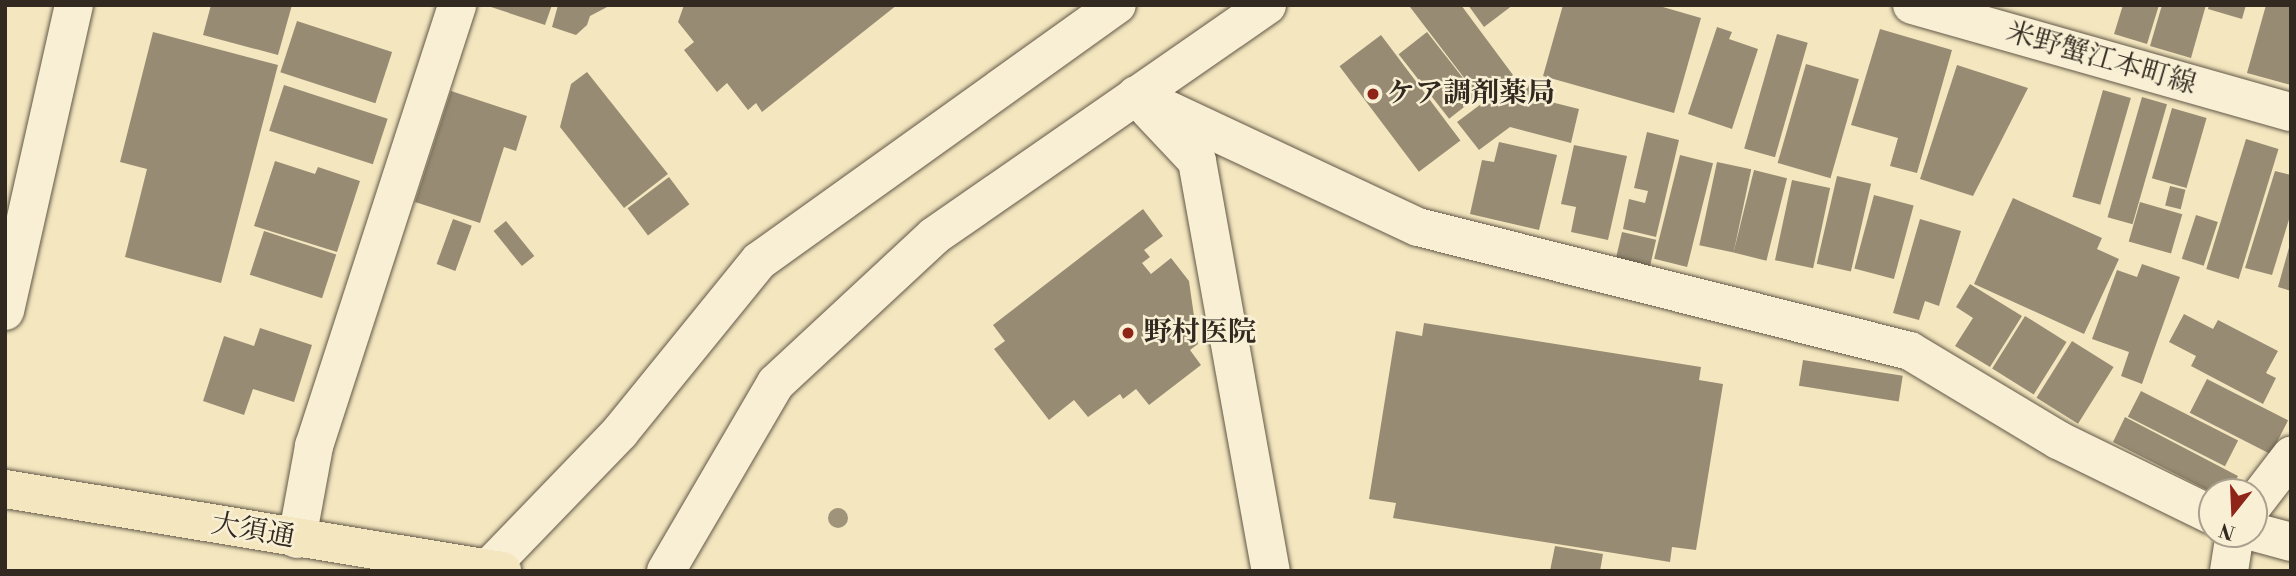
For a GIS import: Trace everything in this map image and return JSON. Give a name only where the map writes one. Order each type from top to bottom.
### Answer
[{"type":"main road","name":"大須通","points":[[5,489],[491,570]]},
{"type":"street","points":[[5,311],[74,5]]},
{"type":"street","points":[[297,539],[314,446],[457,5]]},
{"type":"street","points":[[491,570],[620,432],[759,261],[1117,5]]},
{"type":"street","points":[[666,571],[776,383],[934,236],[1267,5]]},
{"type":"street","name":"米野蟹江本町線","points":[[1912,5],[2291,112]]},
{"type":"street","points":[[1136,96],[1418,227],[1910,351],[2058,440],[2198,508]]},
{"type":"street","points":[[1136,96],[1197,161],[1271,571]]},
{"type":"street","points":[[2268,486],[2291,456]]},
{"type":"street","points":[[2268,536],[2291,542]]},
{"type":"street","points":[[2228,571],[2232,548]]},
{"type":"building","points":[[211,5],[292,5],[278,55],[203,35]]},
{"type":"building","points":[[485,5],[552,5],[545,25]]},
{"type":"building","points":[[558,5],[611,5],[590,16],[587,25],[576,35],[552,27]]},
{"type":"building","points":[[684,5],[897,5],[762,112],[756,103],[748,110],[727,83],[717,92],[684,50],[694,42],[678,22]]},
{"type":"building","points":[[1461,5],[1513,75],[1481,100],[1410,7]]},
{"type":"building","points":[[1468,5],[1513,5],[1484,27]]},
{"type":"building","points":[[1563,5],[1656,5],[1701,18],[1674,113],[1543,76]]},
{"type":"building","points":[[2123,5],[2159,5],[2147,44],[2114,34]]},
{"type":"building","points":[[2162,5],[2206,5],[2191,58],[2150,46]]},
{"type":"building","points":[[2209,5],[2246,5],[2242,19],[2208,9]]},
{"type":"building","points":[[2266,5],[2291,5],[2291,85],[2247,73]]},
{"type":"building","points":[[297,21],[392,52],[375,103],[280,72]]},
{"type":"building","points":[[1717,27],[1732,32],[1729,39],[1758,49],[1732,129],[1688,114]]},
{"type":"building","points":[[1880,29],[1952,50],[1917,173],[1890,166],[1898,138],[1851,125]]},
{"type":"building","points":[[153,32],[278,65],[221,283],[125,257],[147,169],[120,162]]},
{"type":"building","points":[[1427,32],[1477,97],[1449,119],[1399,54]]},
{"type":"building","points":[[1777,34],[1808,43],[1775,157],[1744,148]]},
{"type":"building","points":[[1381,35],[1460,140],[1419,172],[1339,66]]},
{"type":"building","points":[[1806,64],[1859,79],[1830,178],[1778,163]]},
{"type":"building","points":[[1957,65],[2028,88],[1973,196],[1920,179]]},
{"type":"building","points":[[587,72],[668,174],[624,208],[560,127],[571,84]]},
{"type":"building","points":[[1512,81],[1553,92],[1551,102],[1579,109],[1571,143],[1510,127],[1479,150],[1457,122]]},
{"type":"building","points":[[284,85],[388,119],[373,164],[269,131]]},
{"type":"building","points":[[2103,90],[2131,98],[2100,205],[2072,197]]},
{"type":"building","points":[[451,91],[527,116],[516,151],[504,147],[480,223],[415,202]]},
{"type":"building","points":[[2142,97],[2167,104],[2133,224],[2108,217]]},
{"type":"building","points":[[2172,108],[2207,118],[2186,188],[2152,178]]},
{"type":"building","points":[[1647,132],[1679,140],[1656,237],[1623,229],[1629,199],[1645,203],[1648,191],[1634,188]]},
{"type":"building","points":[[2246,139],[2279,149],[2239,279],[2206,269]]},
{"type":"building","points":[[1499,142],[1557,155],[1539,230],[1470,214],[1482,160],[1494,162]]},
{"type":"building","points":[[1574,145],[1627,156],[1608,240],[1571,232],[1576,207],[1561,204]]},
{"type":"building","points":[[1680,155],[1713,163],[1687,267],[1654,259]]},
{"type":"building","points":[[275,161],[315,174],[318,167],[360,181],[337,252],[254,226]]},
{"type":"building","points":[[1717,162],[1751,169],[1734,252],[1699,245]]},
{"type":"building","points":[[1754,170],[1787,178],[1766,261],[1733,252]]},
{"type":"building","points":[[2275,171],[2291,175],[2291,213],[2272,275],[2245,268]]},
{"type":"building","points":[[1837,176],[1871,184],[1851,272],[1817,264]]},
{"type":"building","points":[[669,177],[689,204],[648,235],[627,208]]},
{"type":"building","points":[[1792,180],[1830,188],[1813,268],[1775,260]]},
{"type":"building","points":[[2170,186],[2186,190],[2181,209],[2165,205]]},
{"type":"building","points":[[1874,195],[1914,206],[1894,279],[1854,268]]},
{"type":"building","points":[[2013,198],[2102,238],[2097,249],[2119,259],[2084,334],[1974,284]]},
{"type":"building","points":[[2140,202],[2182,214],[2171,254],[2129,241]]},
{"type":"building","points":[[1143,209],[1163,236],[1144,250],[1150,257],[1142,263],[1151,274],[1171,258],[1189,281],[1198,344],[1190,350],[1201,365],[1149,405],[1136,389],[1123,399],[1120,394],[1088,417],[1074,400],[1049,420],[994,349],[1005,341],[993,325]]},
{"type":"building","points":[[2196,215],[2218,222],[2204,266],[2182,259]]},
{"type":"building","points":[[453,219],[472,226],[455,271],[437,264]]},
{"type":"building","points":[[1920,219],[1961,231],[1939,306],[1925,301],[1919,320],[1893,313]]},
{"type":"building","points":[[506,221],[534,256],[522,266],[494,231]]},
{"type":"building","points":[[264,231],[336,254],[322,298],[250,275]]},
{"type":"building","points":[[1622,232],[1656,240],[1650,267],[1616,259]]},
{"type":"building","points":[[2291,245],[2291,291],[2278,287]]},
{"type":"building","points":[[2142,264],[2180,277],[2142,384],[2121,376],[2129,352],[2092,339],[2117,270],[2137,277]]},
{"type":"building","points":[[1970,284],[2022,316],[1990,367],[1955,346],[1973,318],[1956,307]]},
{"type":"building","points":[[2184,314],[2213,329],[2218,320],[2278,351],[2266,373],[2276,378],[2263,404],[2191,366],[2196,356],[2169,342]]},
{"type":"building","points":[[2025,316],[2067,342],[2034,395],[1992,369]]},
{"type":"building","points":[[1424,323],[1701,367],[1699,380],[1723,384],[1696,550],[1672,547],[1670,562],[1393,518],[1396,503],[1369,499],[1396,331],[1422,336]]},
{"type":"building","points":[[260,328],[312,345],[294,402],[253,389],[244,415],[203,401],[224,336],[254,346]]},
{"type":"building","points":[[2072,341],[2114,367],[2078,424],[2036,398]]},
{"type":"building","points":[[1803,360],[1903,376],[1899,401],[1799,386]]},
{"type":"building","points":[[2207,379],[2288,420],[2271,454],[2190,413]]},
{"type":"building","points":[[2141,391],[2238,440],[2225,466],[2128,417]]},
{"type":"building","points":[[2125,417],[2238,476],[2198,478],[2198,485],[2113,442]]},
{"type":"building","points":[[1555,546],[1603,554],[1600,571],[1550,571]]},
{"type":"place","name":"ケア調剤薬局","points":[[1373,94]]},
{"type":"place","name":"野村医院","points":[[1128,333]]}]
